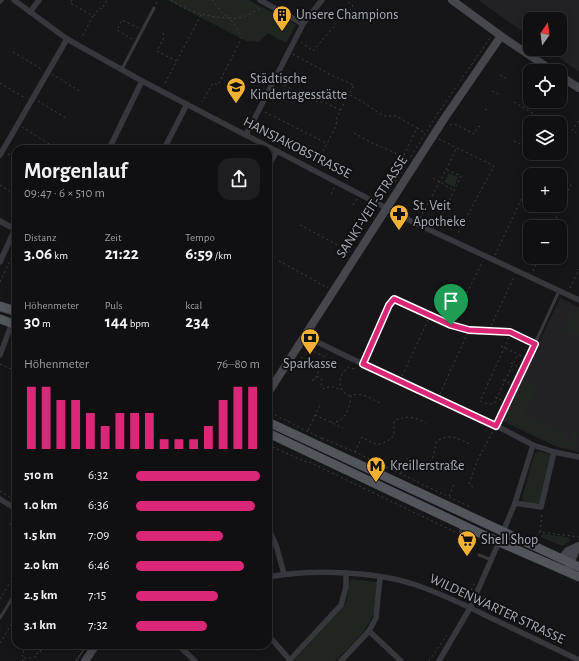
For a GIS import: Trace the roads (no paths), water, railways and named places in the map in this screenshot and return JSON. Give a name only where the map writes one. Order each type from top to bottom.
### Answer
[{"type":"main road","points":[[0,306],[12,310]]},
{"type":"main road","points":[[0,319],[12,323]]},
{"type":"main road","points":[[272,419],[561,559],[572,567],[579,577]]},
{"type":"main road","points":[[272,435],[499,542],[572,567]]},
{"type":"street","name":"HANSJAKOBSTRASSE","points":[[14,0],[67,38],[142,81],[266,145]]},
{"type":"street","points":[[30,12],[39,0]]},
{"type":"street","points":[[260,0],[303,24]]},
{"type":"street","points":[[246,134],[303,24],[322,0]]},
{"type":"street","points":[[452,0],[543,64]]},
{"type":"street","name":"SANKT-VEIT-STRASSE","points":[[272,387],[444,118],[501,36]]},
{"type":"street","points":[[1,153],[67,38]]},
{"type":"street","points":[[567,80],[579,88]]},
{"type":"street","points":[[111,145],[142,81]]},
{"type":"street","points":[[166,145],[187,104]]},
{"type":"street","name":"HANSJAKOBSTRASSE","points":[[272,148],[417,224],[579,300]]},
{"type":"street","points":[[272,159],[277,151]]},
{"type":"street","points":[[0,221],[12,228]]},
{"type":"street","points":[[0,262],[12,238]]},
{"type":"street","points":[[0,355],[12,328]]},
{"type":"street","points":[[305,336],[533,445],[554,452],[579,457]]},
{"type":"street","points":[[503,532],[515,503],[533,445]]},
{"type":"street","points":[[515,503],[541,507],[554,452]]},
{"type":"street","points":[[0,499],[12,506]]},
{"type":"street","points":[[272,536],[276,545],[284,574]]},
{"type":"street","points":[[441,660],[470,608],[499,542]]},
{"type":"street","points":[[561,559],[568,551],[578,546]]},
{"type":"street","points":[[572,567],[578,546]]},
{"type":"street","points":[[272,640],[289,660],[341,604],[346,587],[346,573]]},
{"type":"street","name":"WILDENWARTER STRASSE","points":[[272,576],[284,574],[346,573],[380,577],[415,585],[470,608],[579,660]]},
{"type":"street","points":[[341,661],[369,631],[376,618],[380,577]]},
{"type":"street","points":[[369,631],[402,661]]},
{"type":"street","points":[[85,661],[93,649]]},
{"type":"street","points":[[182,649],[195,661]]},
{"type":"lane","points":[[122,69],[154,8]]},
{"type":"lane","points":[[496,426],[560,291]]},
{"type":"lane","points":[[461,524],[460,546],[463,548]]},
{"type":"lane","points":[[479,555],[492,560]]},
{"type":"lane","points":[[0,618],[12,598]]},
{"type":"tram line","points":[[0,311],[12,315]]},
{"type":"tram line","points":[[76,661],[84,649]]},
{"type":"place","name":"Unsere Champions","points":[[282,32]]},
{"type":"place","name":"Städtische Kindertagesstätte","points":[[236,104]]},
{"type":"place","name":"St. Veit Apotheke","points":[[399,231]]},
{"type":"place","name":"Sparkasse","points":[[310,355]]},
{"type":"place","name":"Kreillerstraße","points":[[376,483]]},
{"type":"place","name":"Shell Shop","points":[[467,557]]}]
